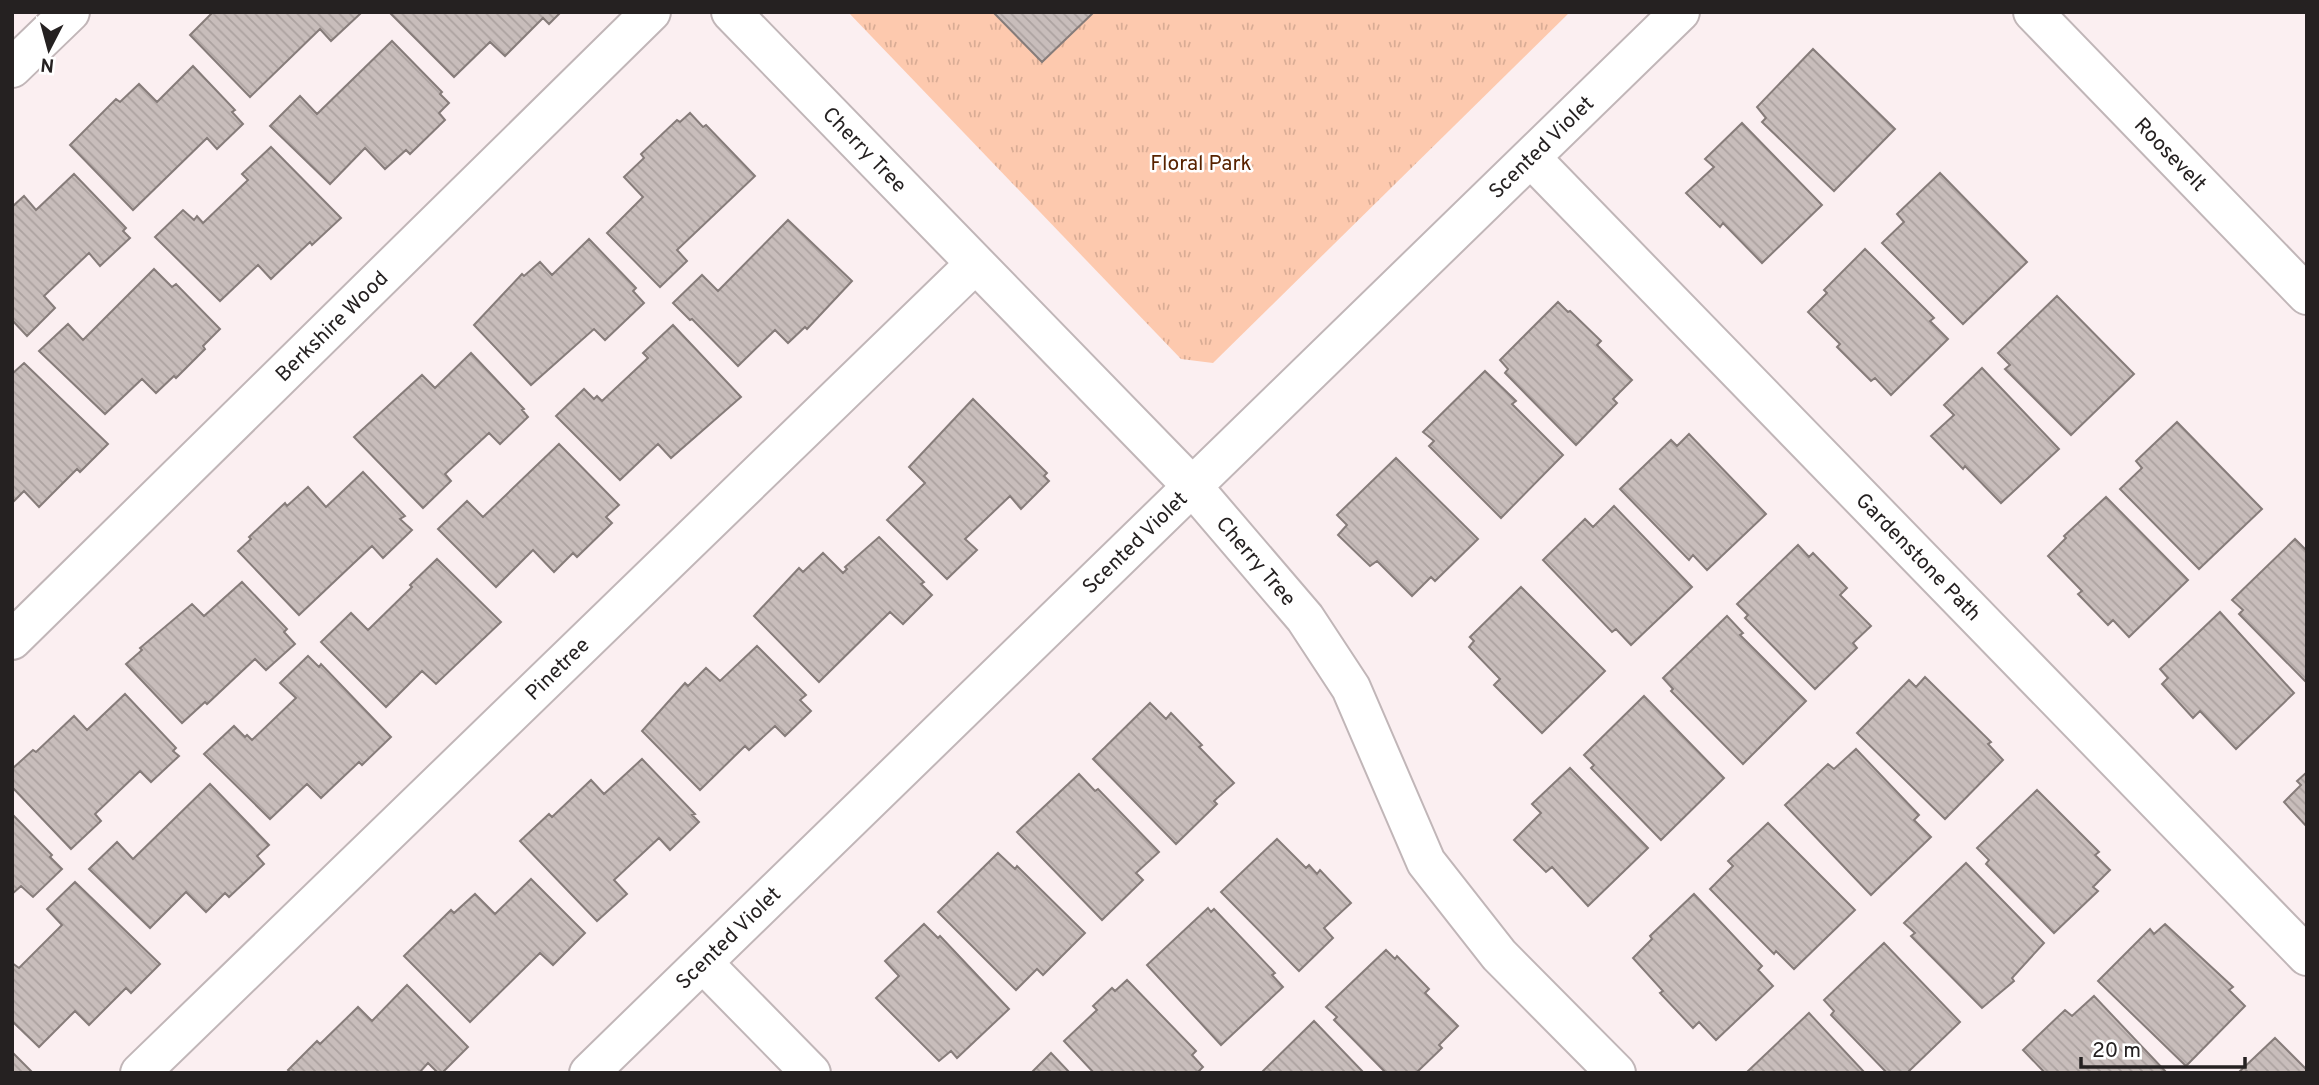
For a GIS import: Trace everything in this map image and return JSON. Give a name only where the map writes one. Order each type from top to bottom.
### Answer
[{"type":"street","points":[[12,68],[70,12]]},
{"type":"street","name":"Berkshire Wood","points":[[12,639],[651,12]]},
{"type":"street","name":"Cherry Tree","points":[[732,12],[1192,486],[1305,618],[1350,688],[1426,862],[1499,955],[1616,1073]]},
{"type":"street","name":"Scented Violet","points":[[589,1073],[1680,12]]},
{"type":"street","name":"Roosevelt","points":[[2033,12],[2307,295]]},
{"type":"street","name":"Gardenstone Path","points":[[1531,158],[2307,956]]},
{"type":"street","name":"Pinetree","points":[[140,1073],[975,264]]},
{"type":"street","points":[[703,963],[811,1073]]},
{"type":"green space","name":"Floral Park","points":[[848,12],[1570,12],[1213,363],[1181,359]]},
{"type":"building","points":[[213,12],[360,14],[331,41],[320,29],[250,97],[190,35]]},
{"type":"building","points":[[389,12],[561,12],[549,24],[543,18],[505,56],[490,42],[454,77]]},
{"type":"building","points":[[993,12],[1094,12],[1042,62]]},
{"type":"building","points":[[392,41],[442,92],[440,94],[449,103],[439,113],[445,120],[410,154],[406,150],[385,169],[365,148],[330,184],[270,126],[300,96],[317,114]]},
{"type":"building","points":[[1813,49],[1895,129],[1834,191],[1762,122],[1766,118],[1757,107]]},
{"type":"building","points":[[193,66],[235,110],[232,112],[243,124],[217,149],[207,138],[133,210],[70,145],[116,99],[120,102],[139,84],[157,102]]},
{"type":"building","points":[[690,113],[703,127],[706,125],[755,176],[677,250],[687,261],[660,287],[607,233],[643,197],[624,177],[644,158],[641,154],[677,120],[680,122]]},
{"type":"building","points":[[1742,123],[1822,205],[1762,263],[1723,223],[1720,227],[1686,193],[1714,167],[1705,159]]},
{"type":"building","points":[[271,147],[341,218],[312,245],[310,242],[271,279],[258,265],[220,301],[155,237],[183,210],[194,220],[197,216],[203,223],[248,180],[242,174]]},
{"type":"building","points":[[1940,173],[2027,262],[1963,324],[1882,243],[1904,222],[1897,214]]},
{"type":"building","points":[[74,174],[126,228],[123,231],[130,238],[100,266],[89,253],[44,296],[55,308],[27,336],[12,320],[12,207],[24,196],[36,210]]},
{"type":"building","points":[[788,220],[852,281],[807,329],[805,327],[788,343],[775,330],[738,366],[673,303],[702,275],[718,291]]},
{"type":"building","points":[[589,239],[636,288],[633,291],[644,303],[605,340],[594,329],[531,385],[474,325],[522,274],[524,276],[540,262],[552,275]]},
{"type":"building","points":[[1865,249],[1934,318],[1930,321],[1948,339],[1891,395],[1875,378],[1871,381],[1837,347],[1840,344],[1808,312],[1827,293],[1824,290]]},
{"type":"building","points":[[154,269],[172,287],[176,284],[220,329],[203,346],[205,349],[176,378],[174,376],[156,393],[142,379],[105,414],[39,351],[68,324],[83,340]]},
{"type":"building","points":[[2057,296],[2134,374],[2071,435],[2005,369],[2010,365],[1998,353]]},
{"type":"building","points":[[1558,302],[1601,341],[1597,345],[1632,380],[1613,399],[1617,403],[1576,445],[1505,373],[1508,369],[1500,360]]},
{"type":"building","points":[[673,325],[741,397],[671,458],[658,444],[620,480],[556,416],[584,389],[594,399],[597,396],[602,401],[648,358],[643,353]]},
{"type":"building","points":[[471,353],[524,409],[522,410],[528,417],[500,444],[489,433],[445,474],[451,481],[423,508],[354,437],[422,375],[435,388]]},
{"type":"building","points":[[24,363],[108,444],[80,472],[77,469],[39,507],[24,491],[12,503],[12,374]]},
{"type":"building","points":[[1982,368],[2059,449],[2001,503],[1931,436],[1954,415],[1944,405]]},
{"type":"building","points":[[1485,371],[1516,401],[1512,404],[1563,455],[1501,518],[1429,446],[1434,441],[1423,432]]},
{"type":"building","points":[[973,399],[1047,473],[1044,476],[1049,481],[1021,509],[1010,496],[965,539],[977,550],[947,579],[887,520],[925,483],[909,467]]},
{"type":"building","points":[[2177,422],[2262,509],[2199,569],[2120,489],[2142,468],[2136,461]]},
{"type":"building","points":[[1689,434],[1766,514],[1707,570],[1693,555],[1689,560],[1620,489],[1671,440],[1677,446]]},
{"type":"building","points":[[559,444],[619,505],[606,517],[612,523],[577,557],[573,553],[554,572],[533,550],[496,587],[438,529],[467,501],[483,517]]},
{"type":"building","points":[[1396,458],[1478,539],[1435,581],[1431,577],[1412,596],[1377,561],[1370,566],[1338,535],[1347,525],[1337,515]]},
{"type":"building","points":[[363,472],[405,516],[400,519],[412,530],[383,558],[372,546],[299,615],[238,551],[285,503],[287,506],[308,487],[326,507]]},
{"type":"building","points":[[2106,497],[2188,580],[2129,637],[2113,620],[2108,625],[2078,594],[2082,591],[2048,556],[2066,538],[2064,536]]},
{"type":"building","points":[[1614,506],[1692,587],[1631,645],[1616,629],[1612,632],[1543,560],[1585,519],[1593,527]]},
{"type":"building","points":[[879,537],[924,582],[921,584],[932,595],[903,624],[890,612],[819,682],[754,616],[799,568],[803,572],[823,553],[843,573],[847,569],[845,567]]},
{"type":"building","points":[[2295,539],[2307,551],[2307,683],[2239,614],[2243,610],[2232,600]]},
{"type":"building","points":[[1798,545],[1809,557],[1813,553],[1847,588],[1840,595],[1871,626],[1853,643],[1857,648],[1815,689],[1745,618],[1748,615],[1737,604]]},
{"type":"building","points":[[437,559],[501,622],[436,684],[422,671],[386,707],[321,642],[351,613],[368,630]]},
{"type":"building","points":[[242,582],[287,629],[284,632],[295,644],[266,670],[255,659],[207,704],[205,702],[182,723],[126,664],[142,650],[140,648],[192,604],[204,616]]},
{"type":"building","points":[[1521,587],[1605,671],[1542,733],[1494,685],[1500,679],[1469,647],[1474,641],[1470,637]]},
{"type":"building","points":[[2220,612],[2294,693],[2236,749],[2200,711],[2193,718],[2162,684],[2168,678],[2160,669]]},
{"type":"building","points":[[1727,616],[1743,633],[1740,635],[1806,701],[1743,764],[1671,691],[1673,689],[1663,678]]},
{"type":"building","points":[[757,646],[806,695],[800,700],[811,711],[785,736],[775,726],[749,750],[745,746],[700,790],[642,731],[685,683],[688,686],[706,668],[720,681]]},
{"type":"building","points":[[308,656],[319,667],[321,664],[391,737],[362,765],[359,762],[321,798],[307,784],[270,819],[204,754],[234,726],[252,740],[296,698],[280,683]]},
{"type":"building","points":[[1925,677],[1991,742],[1988,744],[2003,760],[1945,819],[1857,733],[1909,680],[1916,687]]},
{"type":"building","points":[[125,694],[176,748],[173,751],[179,756],[151,782],[140,771],[95,814],[101,821],[71,849],[12,787],[12,769],[33,750],[36,752],[74,716],[87,730]]},
{"type":"building","points":[[1644,696],[1724,778],[1661,840],[1591,768],[1594,765],[1584,755]]},
{"type":"building","points":[[1150,703],[1166,719],[1171,713],[1234,783],[1214,801],[1217,804],[1176,844],[1093,759]]},
{"type":"building","points":[[1856,749],[1919,815],[1914,820],[1931,837],[1871,895],[1785,805],[1828,764],[1834,769]]},
{"type":"building","points":[[642,759],[695,814],[692,815],[699,822],[670,850],[659,838],[614,880],[627,894],[597,921],[520,841],[549,814],[552,817],[591,780],[604,794]]},
{"type":"building","points":[[1570,768],[1648,848],[1588,906],[1552,867],[1546,872],[1514,840],[1541,813],[1532,804]]},
{"type":"building","points":[[2307,772],[2307,827],[2284,802],[2301,785],[2297,781]]},
{"type":"building","points":[[1079,774],[1095,791],[1098,789],[1159,852],[1136,873],[1143,880],[1102,920],[1017,832]]},
{"type":"building","points":[[210,784],[269,845],[257,856],[264,864],[229,897],[225,893],[206,912],[186,892],[150,928],[89,869],[117,842],[133,859]]},
{"type":"building","points":[[2037,790],[2099,852],[2095,855],[2110,870],[2093,887],[2098,891],[2054,933],[1986,864],[1989,860],[1977,848]]},
{"type":"building","points":[[12,814],[62,869],[33,897],[21,886],[12,894]]},
{"type":"building","points":[[1768,823],[1855,910],[1794,969],[1776,951],[1774,954],[1710,889],[1733,866],[1728,861]]},
{"type":"building","points":[[1277,839],[1306,868],[1309,865],[1317,874],[1320,870],[1351,903],[1324,928],[1333,938],[1299,971],[1221,892]]},
{"type":"building","points":[[998,853],[1015,869],[1017,866],[1085,933],[1043,975],[1037,969],[1016,990],[938,912]]},
{"type":"building","points":[[1966,863],[2044,943],[2012,978],[2014,981],[1982,1008],[1911,936],[1915,933],[1904,923]]},
{"type":"building","points":[[531,879],[585,933],[553,965],[540,953],[470,1022],[404,956],[451,910],[454,913],[475,894],[495,914]]},
{"type":"building","points":[[75,882],[160,964],[131,993],[126,988],[89,1025],[75,1011],[39,1047],[12,1021],[12,963],[19,968],[62,925],[47,909]]},
{"type":"building","points":[[1694,894],[1762,966],[1758,970],[1773,986],[1716,1040],[1699,1022],[1693,1028],[1660,993],[1663,991],[1633,958],[1652,939],[1650,936]]},
{"type":"building","points":[[1208,908],[1211,912],[1214,909],[1275,973],[1272,975],[1283,987],[1221,1045],[1147,965]]},
{"type":"building","points":[[924,924],[938,938],[940,936],[1009,1009],[957,1058],[951,1051],[939,1061],[876,998],[899,976],[885,961]]},
{"type":"building","points":[[2165,924],[2233,987],[2229,990],[2245,1006],[2186,1066],[2098,981],[2150,929],[2154,934]]},
{"type":"building","points":[[1884,943],[1960,1022],[1907,1073],[1887,1073],[1831,1015],[1834,1011],[1824,1000]]},
{"type":"building","points":[[1386,950],[1395,959],[1397,956],[1429,989],[1425,993],[1458,1026],[1439,1045],[1442,1048],[1416,1073],[1386,1073],[1334,1020],[1337,1017],[1326,1007]]},
{"type":"building","points":[[1127,980],[1196,1051],[1192,1055],[1203,1067],[1197,1073],[1094,1073],[1064,1041],[1097,1010],[1093,1006],[1112,988],[1115,991]]},
{"type":"building","points":[[407,985],[468,1047],[442,1073],[438,1073],[428,1063],[419,1073],[291,1073],[288,1070],[317,1041],[320,1044],[358,1007],[372,1021]]},
{"type":"building","points":[[2094,996],[2167,1073],[2045,1073],[2023,1050],[2065,1010],[2072,1016]]},
{"type":"building","points":[[1809,1013],[1865,1073],[1748,1071]]},
{"type":"building","points":[[1314,1021],[1364,1073],[1261,1073]]},
{"type":"building","points":[[2275,1038],[2307,1073],[2238,1073]]},
{"type":"building","points":[[12,1052],[33,1073],[12,1073]]},
{"type":"building","points":[[1051,1053],[1070,1073],[1031,1073]]}]
